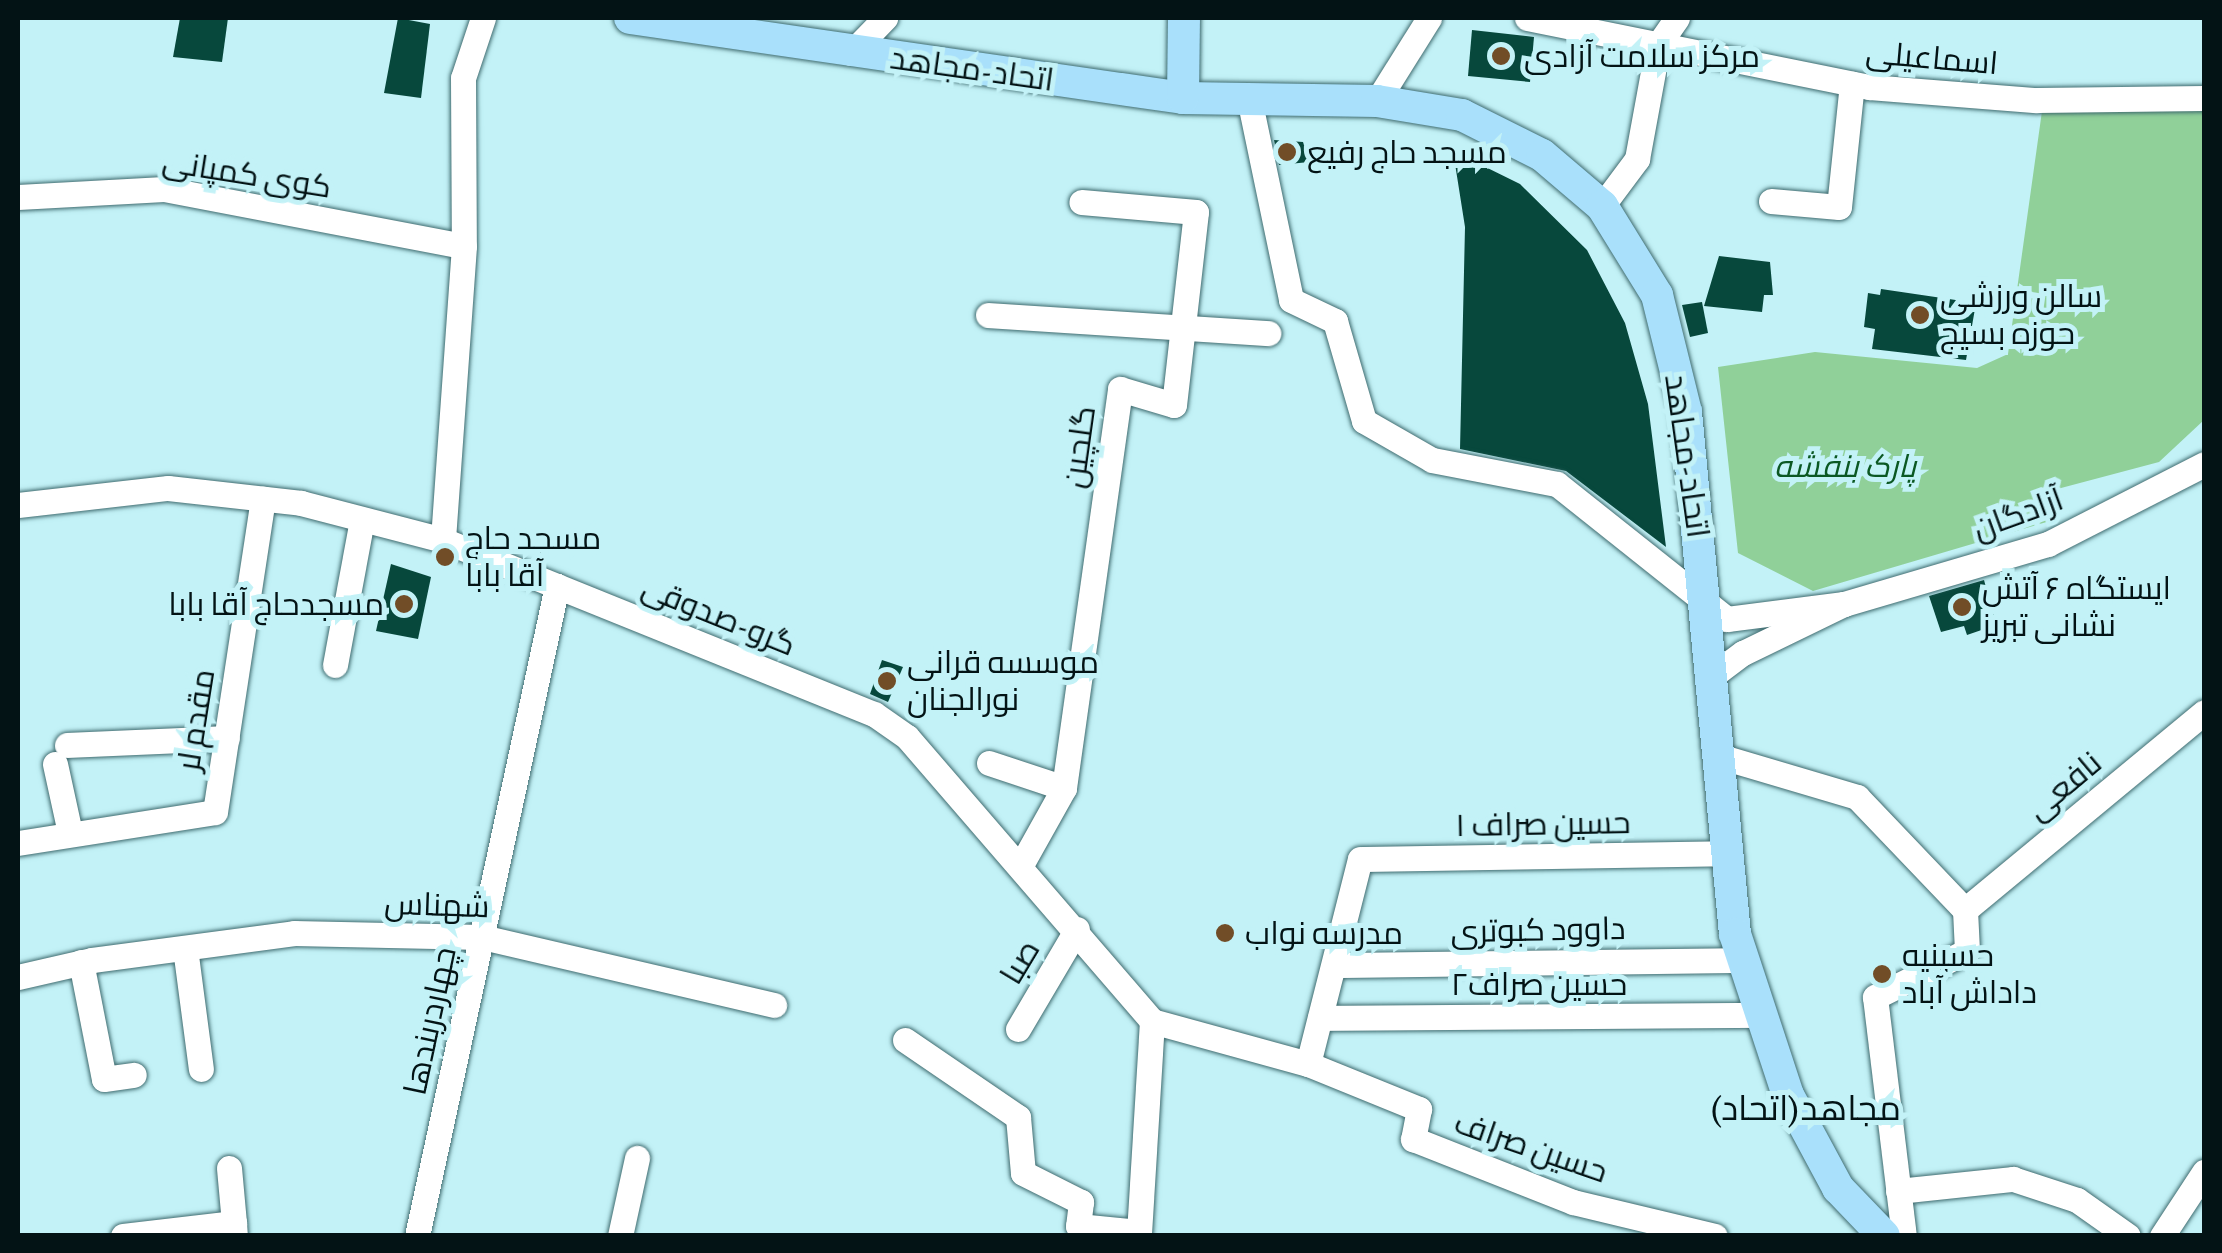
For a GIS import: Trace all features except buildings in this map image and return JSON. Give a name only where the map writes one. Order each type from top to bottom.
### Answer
[{"type":"main road","name":"اتحاد-مجاهد","points":[[630,18],[710,23],[851,53],[1183,98],[1250,103],[1377,101],[1462,115],[1542,156],[1602,206],[1657,295],[1686,412],[1728,853],[1742,960],[1788,1096],[1838,1188],[1884,1236]]},
{"type":"main road","points":[[1183,98],[1184,18]]},
{"type":"street","points":[[442,540],[464,246],[463,78],[483,18]]},
{"type":"street","points":[[851,53],[885,18]]},
{"type":"street","points":[[1377,101],[1429,18]]},
{"type":"street","name":"اسماعیلی","points":[[1527,18],[1852,84],[2036,100],[2204,98]]},
{"type":"street","points":[[1602,206],[1637,159],[1658,45],[1677,18]]},
{"type":"street","points":[[1770,201],[1839,207],[1852,84]]},
{"type":"street","points":[[1250,103],[1291,300],[1335,320],[1364,422],[1432,460],[1557,484],[1706,608],[1726,618],[1752,619],[1844,604]]},
{"type":"street","name":"کوی کمپانی","points":[[18,198],[164,189],[464,246]]},
{"type":"street","name":"گلچین","points":[[1021,865],[1064,788],[1120,389],[1174,405],[1196,212],[1081,202]]},
{"type":"street","points":[[988,315],[1183,324],[1268,333]]},
{"type":"street","name":"آزادگان","points":[[1844,604],[2048,544],[2204,464]]},
{"type":"street","name":"گرو-صدوقی","points":[[18,505],[168,488],[263,499],[362,520],[442,540],[874,714],[907,736],[1078,929],[1152,1021]]},
{"type":"street","name":"مقدم لر","points":[[18,844],[215,812],[263,499]]},
{"type":"street","points":[[334,665],[362,520]]},
{"type":"street","name":"چهاردربندها","points":[[417,1236],[557,586]]},
{"type":"street","points":[[1712,676],[1743,653],[1844,604]]},
{"type":"street","name":"نافعی","points":[[1965,910],[2200,725]]},
{"type":"street","points":[[70,833],[61,754],[226,738]]},
{"type":"street","points":[[1719,756],[1858,797],[1965,910],[1966,951],[1875,997],[1904,1236]]},
{"type":"street","points":[[989,763],[1064,788]]},
{"type":"street","name":"حسین صراف ۱","points":[[1335,965],[1360,859],[1728,853]]},
{"type":"street","name":"صبا","points":[[1018,1029],[1078,929]]},
{"type":"street","name":"شهناس","points":[[18,977],[86,961],[294,933],[482,937],[774,1005]]},
{"type":"street","points":[[185,948],[201,1069]]},
{"type":"street","name":"داوود کبوتری","points":[[1335,965],[1742,960]]},
{"type":"street","points":[[86,961],[104,1080],[134,1076]]},
{"type":"street","points":[[1308,1064],[1335,965]]},
{"type":"street","name":"حسین صراف۲","points":[[1320,1018],[1758,1015]]},
{"type":"street","points":[[906,1040],[1018,1117],[1023,1173],[1081,1202],[1078,1226],[1139,1234],[1152,1021]]},
{"type":"street","name":"حسین صراف","points":[[1152,1021],[1308,1064],[1419,1109],[1413,1139],[1573,1202],[1714,1236]]},
{"type":"street","points":[[620,1236],[637,1158]]},
{"type":"street","points":[[123,1236],[235,1229],[229,1168]]},
{"type":"street","points":[[2162,1236],[2204,1172]]},
{"type":"street","points":[[1898,1191],[2013,1179],[2078,1200],[2128,1236]]},
{"type":"green space","name":"پارک بنفشه","points":[[2204,110],[2204,420],[2159,462],[2046,492],[2050,521],[1813,591],[1738,553],[1718,367],[1815,352],[1977,368],[2008,354],[2042,111]]},
{"type":"place","name":"مرکز سلامت آزادی","points":[[1501,56]]},
{"type":"place","name":"مسجد حاج رفیع","points":[[1287,152]]},
{"type":"place","name":"سالن ورزشی حوزه بسیج","points":[[1920,315]]},
{"type":"place","name":"مسجد حاج آقا بابا","points":[[445,557]]},
{"type":"place","name":"مسجدحاج آقا بابا","points":[[404,604]]},
{"type":"place","name":"ایستگاه ۶ آتش نشانی تبریز","points":[[1962,607]]},
{"type":"place","name":"موسسه قرانی نورالجنان","points":[[887,681]]},
{"type":"place","name":"مدرسه نواب","points":[[1225,933]]},
{"type":"place","name":"حسینیه داداش آباد","points":[[1882,974]]},
{"type":"district","name":"مجاهد(اتحاد)","points":[[1805,1109]]}]
